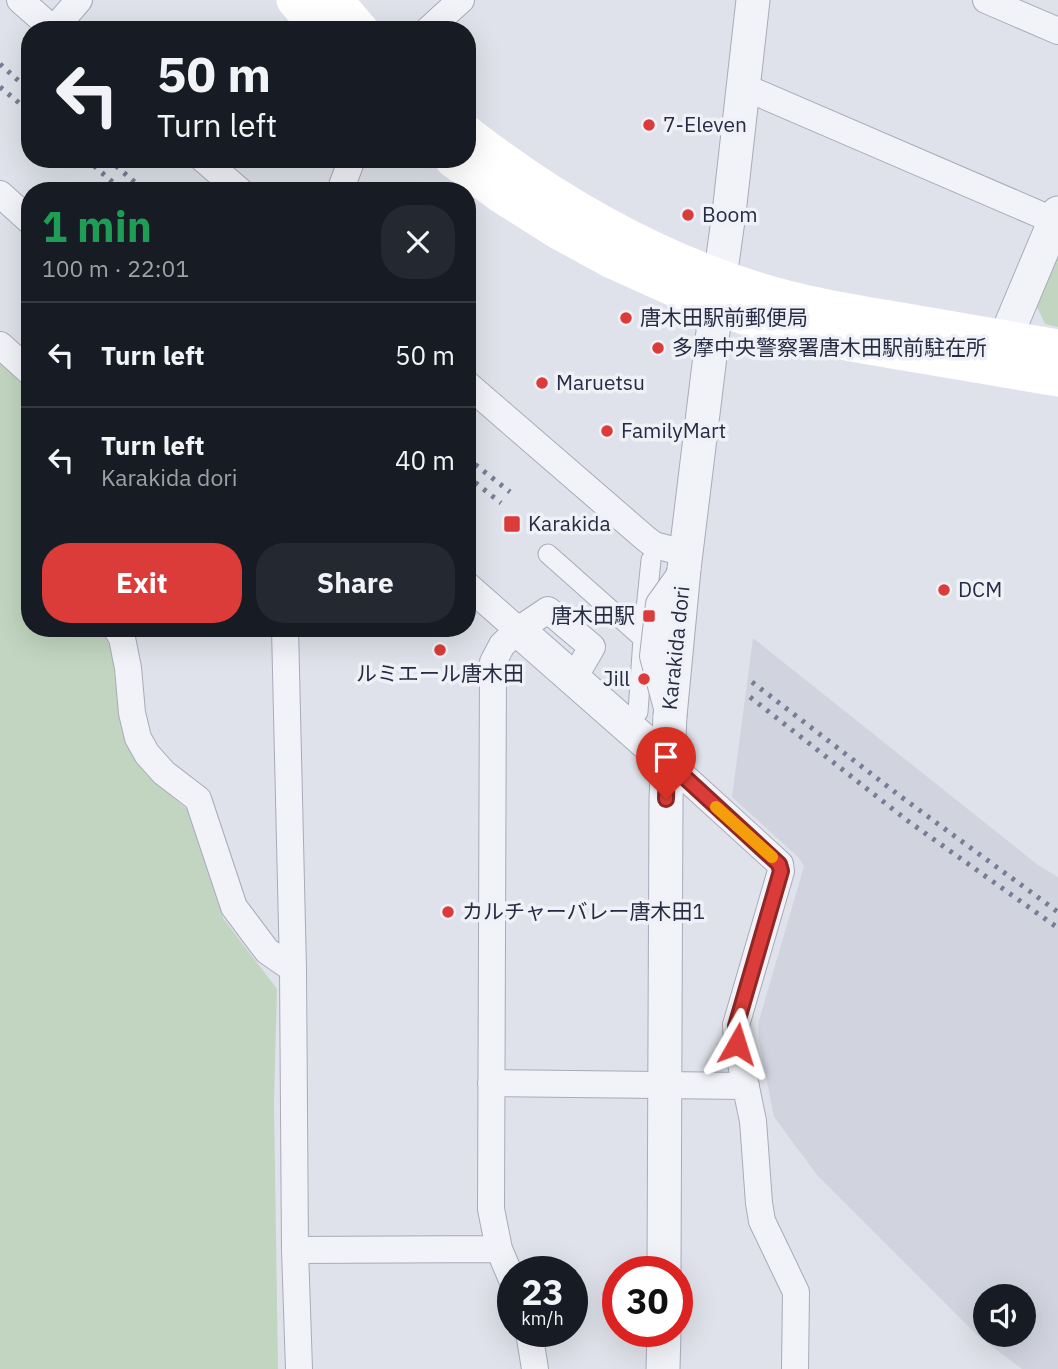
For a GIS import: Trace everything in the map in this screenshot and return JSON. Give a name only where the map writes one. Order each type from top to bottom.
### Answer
[{"type":"main road","points":[[295,0],[313,21]]},
{"type":"main road","points":[[334,0],[352,21]]},
{"type":"main road","points":[[476,141],[573,206],[786,329],[851,343],[1058,378]]},
{"type":"main road","points":[[465,168],[502,195],[612,260],[718,292],[784,298],[855,314],[1058,348]]},
{"type":"street","points":[[20,0],[45,21]]},
{"type":"street","points":[[61,21],[79,0]]},
{"type":"street","points":[[438,21],[461,0]]},
{"type":"street","name":"Karakida dori","points":[[664,1256],[665,1085],[656,723],[685,561],[753,0]]},
{"type":"street","points":[[986,0],[1058,31]]},
{"type":"street","points":[[744,88],[1056,217],[1005,339]]},
{"type":"street","points":[[213,168],[230,182]]},
{"type":"street","points":[[0,194],[21,213]]},
{"type":"street","points":[[0,345],[21,364]]},
{"type":"street","points":[[476,392],[645,538],[685,561]]},
{"type":"street","points":[[548,554],[645,640]]},
{"type":"street","points":[[651,560],[645,640],[656,723]]},
{"type":"street","points":[[476,593],[574,678],[656,723],[779,864],[781,871],[736,1026],[737,1044],[753,1121],[762,1221],[796,1292],[796,1369]]},
{"type":"street","points":[[502,1256],[491,1209],[493,662],[502,645],[519,630]]},
{"type":"street","points":[[121,637],[138,738],[147,754],[164,773],[198,799],[233,907],[267,951],[293,970]]},
{"type":"street","points":[[285,637],[299,1369]]},
{"type":"street","points":[[491,1083],[746,1086]]},
{"type":"street","points":[[295,1250],[499,1249]]},
{"type":"street","points":[[531,1347],[535,1369]]},
{"type":"street","points":[[663,1369],[664,1347]]},
{"type":"shaded area","points":[[753,638],[1038,865],[1058,877],[1058,1369],[1022,1369],[993,1347],[1036,1347],[1036,1284],[973,1284],[973,1331],[817,1175],[774,1117],[758,1024],[804,866],[798,857],[732,797]]},
{"type":"green space","points":[[1058,258],[1058,327],[1045,324],[1037,307]]},
{"type":"green space","points":[[0,363],[21,382],[21,637],[106,637],[116,664],[128,745],[152,780],[187,809],[223,918],[277,989],[274,1103],[278,1369],[0,1369]]},
{"type":"railway","points":[[0,64],[21,83]]},
{"type":"railway","points":[[0,87],[21,104]]},
{"type":"railway","points":[[96,168],[113,182]]},
{"type":"railway","points":[[118,168],[135,182]]},
{"type":"railway","points":[[476,465],[510,492]]},
{"type":"railway","points":[[476,483],[501,503]]},
{"type":"railway","points":[[752,682],[900,796],[1058,912]]},
{"type":"railway","points":[[750,697],[908,821],[1058,928]]},
{"type":"slow traffic","points":[[716,807],[772,857]]},
{"type":"place","name":"7-Eleven","points":[[649,125]]},
{"type":"place","name":"Boom","points":[[688,215]]},
{"type":"place","name":"唐木田駅前郵便局","points":[[626,318]]},
{"type":"place","name":"多摩中央警察署唐木田駅前駐在所","points":[[658,348]]},
{"type":"place","name":"Maruetsu","points":[[542,383]]},
{"type":"place","name":"FamilyMart","points":[[607,431]]},
{"type":"place","name":"Karakida","points":[[512,524]]},
{"type":"place","name":"DCM","points":[[944,590]]},
{"type":"place","name":"唐木田駅","points":[[649,616]]},
{"type":"place","name":"ルミエール唐木田","points":[[440,650]]},
{"type":"place","name":"Jill","points":[[644,679]]},
{"type":"place","name":"カルチャーバレー唐木田1","points":[[448,912]]},
{"type":"route","points":[[666,799],[667,761],[779,864],[781,871],[736,1026],[737,1044]]}]
